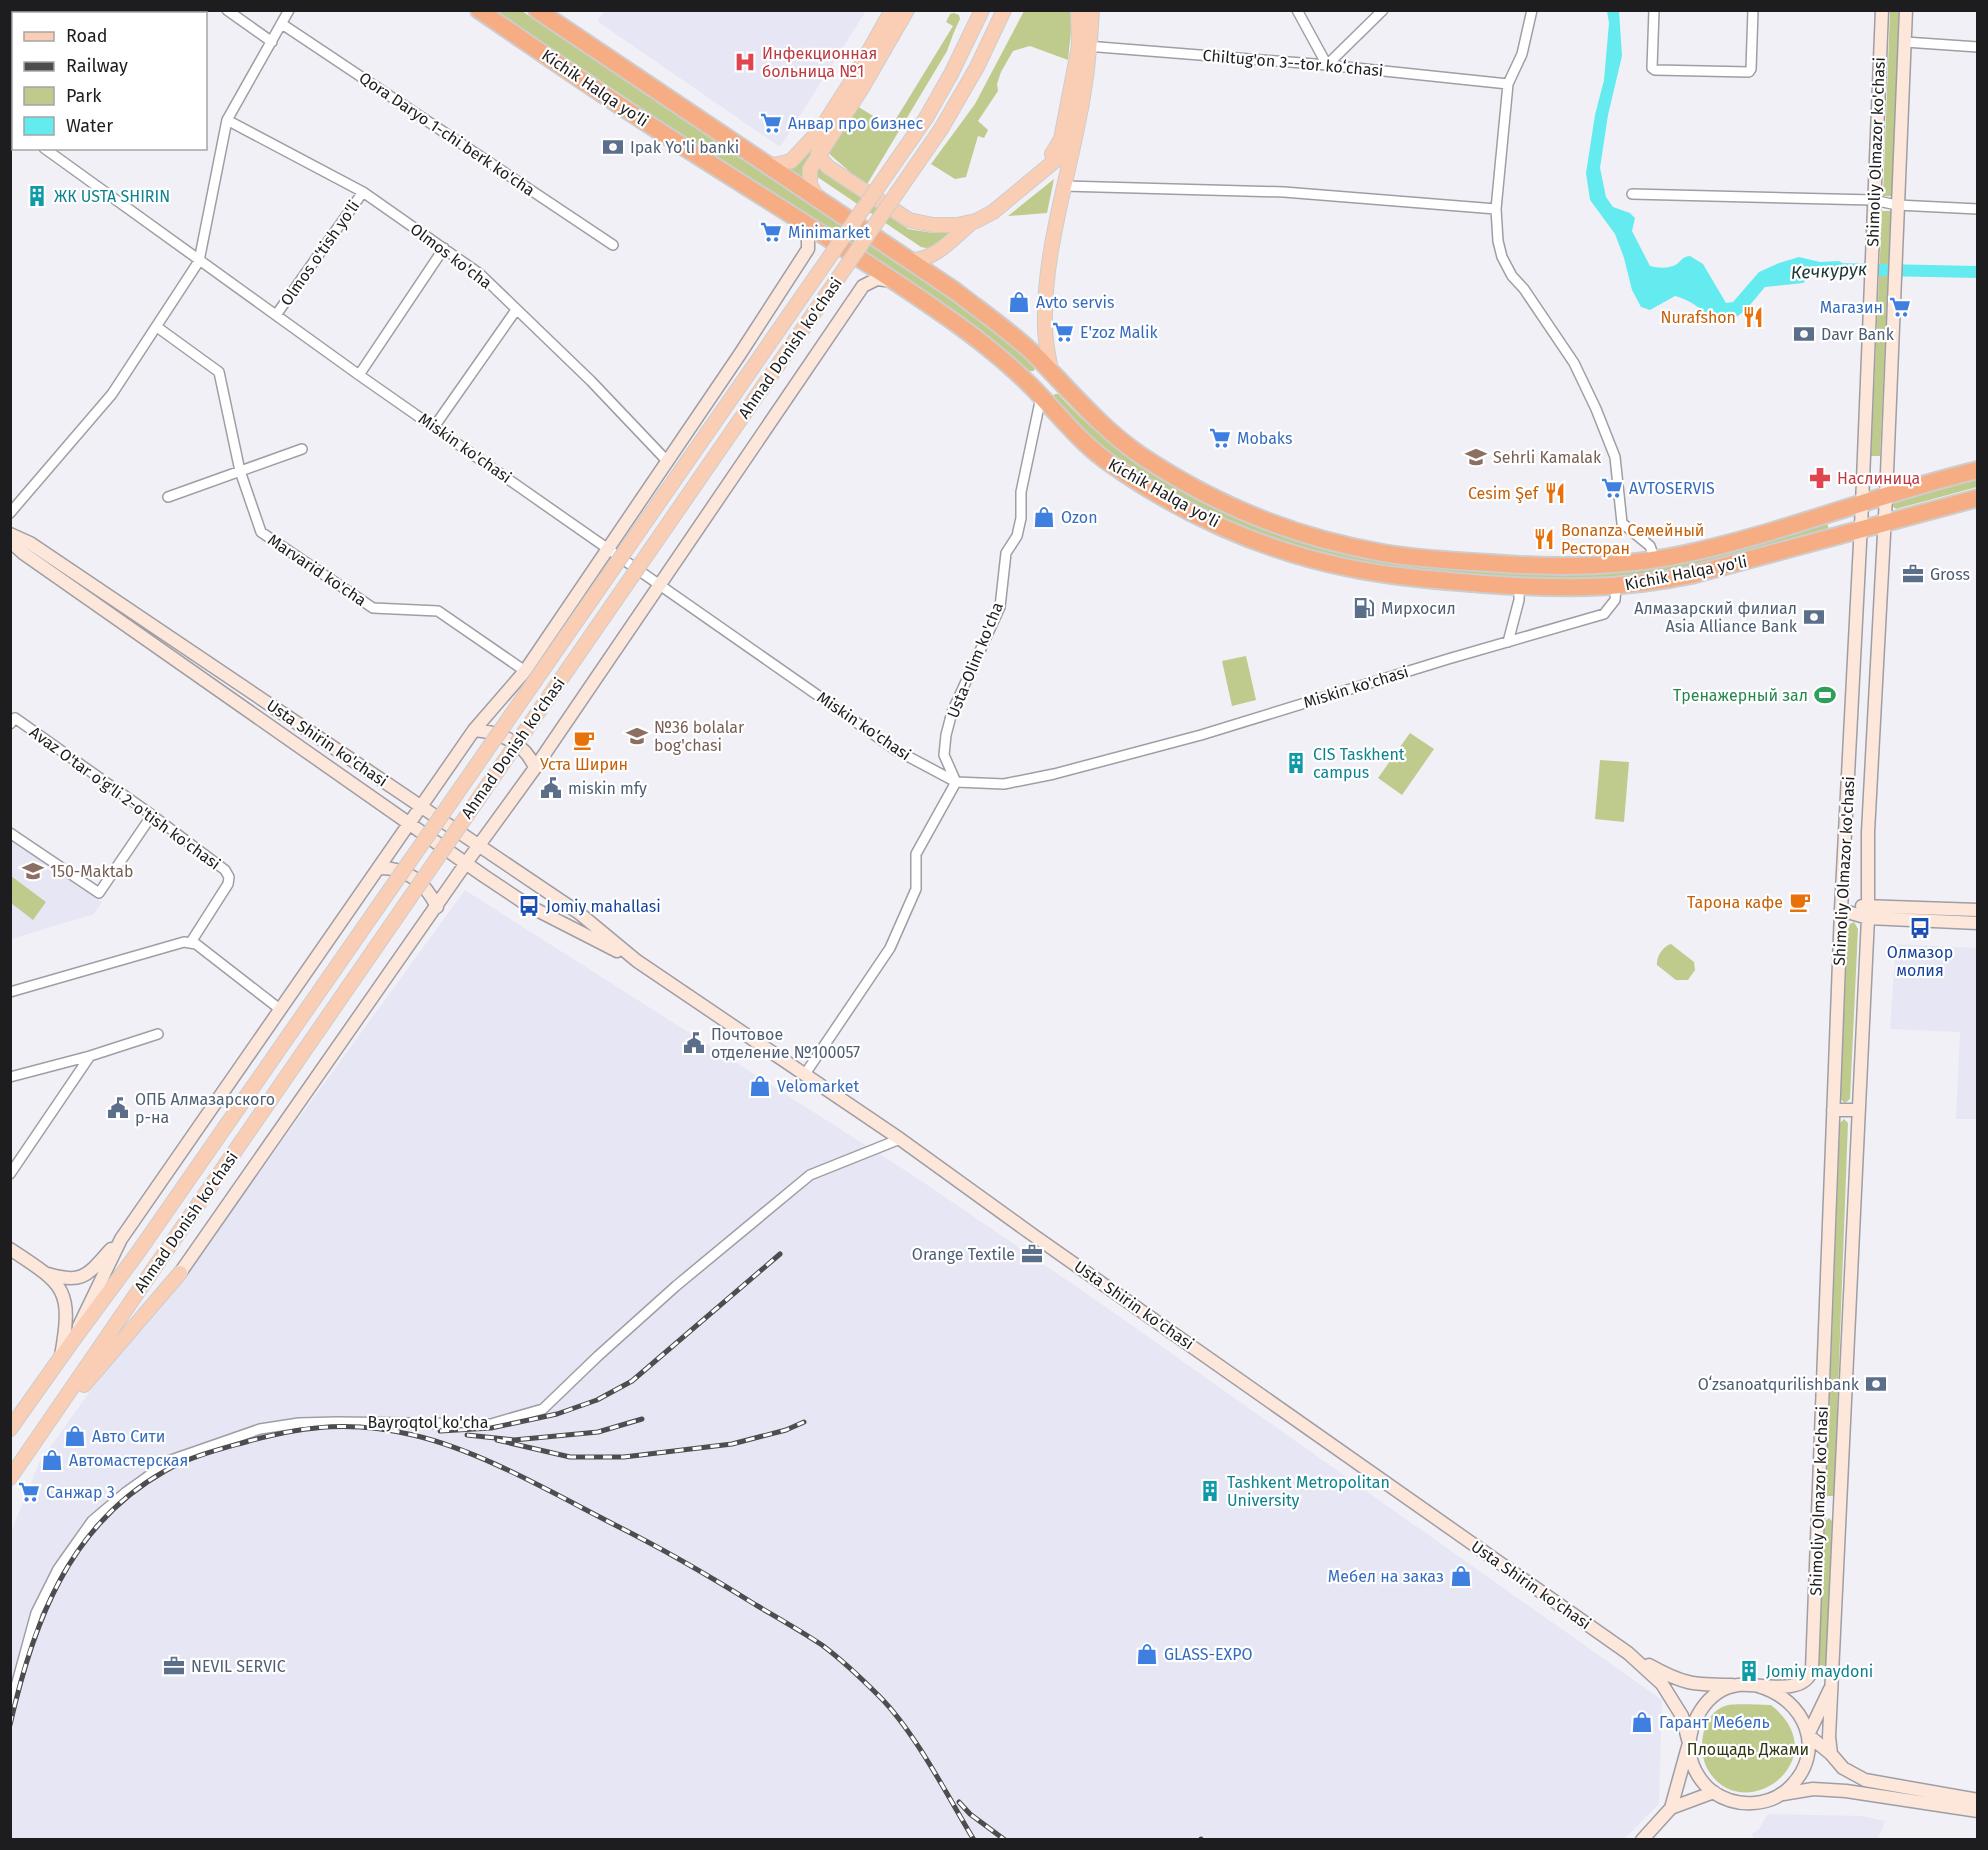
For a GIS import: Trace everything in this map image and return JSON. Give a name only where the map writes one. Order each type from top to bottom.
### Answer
[{"type":"highway","name":"Kichik Halqa yo'li","points":[[479,10],[645,122],[936,309],[1002,358],[1085,443],[1111,465],[1184,508],[1247,537],[1296,555],[1356,569],[1409,577],[1519,587],[1616,587],[1659,582],[1691,575],[1977,498]]},
{"type":"highway","name":"Kichik Halqa yo'li","points":[[537,10],[910,260],[1020,342],[1111,432],[1154,464],[1181,481],[1236,508],[1316,537],[1360,549],[1401,556],[1514,565],[1599,566],[1655,560],[1728,543],[1977,470]]},
{"type":"highway","points":[[1038,393],[1051,372]]},
{"type":"main road","points":[[763,163],[775,165],[791,161],[821,129],[856,74],[892,10]]},
{"type":"main road","points":[[818,199],[811,188],[810,169],[862,88],[907,10]]},
{"type":"main road","name":"Ahmad Donish ko'chasi","points":[[10,1429],[139,1251],[926,118],[951,74],[982,10]]},
{"type":"main road","name":"Ahmad Donish ko'chasi","points":[[10,1478],[941,129],[969,83],[1004,10]]},
{"type":"main road","points":[[996,30],[1012,10]]},
{"type":"main road","points":[[1051,372],[1045,330],[1045,299],[1064,186],[1077,130],[1084,46],[1078,10]]},
{"type":"main road","points":[[910,260],[931,256],[1056,148],[1061,139],[1092,10]]},
{"type":"main road","name":"Shimoliy Olmazor ko'chasi","points":[[1758,1686],[1796,1686],[1807,1681],[1812,1670],[1841,910],[1862,505],[1882,10]]},
{"type":"main road","name":"Shimoliy Olmazor ko'chasi","points":[[1831,1754],[1829,1737],[1868,911],[1868,832],[1886,497],[1906,10]]},
{"type":"main road","points":[[10,114],[12,108]]},
{"type":"main road","points":[[821,129],[818,155],[828,167],[909,220],[933,225],[957,225],[993,212],[1057,159],[1077,130]]},
{"type":"main road","name":"Ahmad Donish ko'chasi","points":[[71,1343],[121,1239],[474,730],[525,671],[668,462],[808,249],[808,235],[802,222]]},
{"type":"main road","name":"Ahmad Donish ko'chasi","points":[[180,1273],[466,863],[535,768],[863,286],[877,279],[893,281]]},
{"type":"main road","name":"Usta Shirin ko'chasi","points":[[10,534],[30,543],[579,913],[637,961],[900,1139],[1628,1653],[1681,1682],[1699,1685],[1736,1685]]},
{"type":"main road","name":"Usta Shirin ko'chasi","points":[[10,541],[23,553],[408,825],[529,906],[637,961]]},
{"type":"main road","points":[[474,730],[494,733],[512,741],[528,754],[535,768]]},
{"type":"main road","points":[[378,868],[398,870],[415,878],[428,891],[436,907]]},
{"type":"main road","points":[[1841,910],[1977,910]]},
{"type":"main road","points":[[1868,911],[1977,922]]},
{"type":"main road","points":[[1833,1110],[1858,1110]]},
{"type":"main road","points":[[47,1274],[65,1279],[81,1277],[90,1271],[121,1239]]},
{"type":"main road","points":[[10,1249],[47,1274],[61,1289],[65,1298],[67,1321],[62,1356]]},
{"type":"main road","points":[[33,1446],[180,1273]]},
{"type":"main road","points":[[1819,1508],[1840,1508]]},
{"type":"main road","name":"Usta Shirin ko'chasi","points":[[1628,1653],[1662,1684],[1675,1702],[1682,1716],[1689,1743]]},
{"type":"main road","points":[[1671,1808],[1691,1729],[1703,1707],[1712,1698],[1736,1685],[1770,1689],[1790,1702],[1804,1722],[1808,1735],[1807,1757],[1803,1769],[1793,1784],[1779,1796]]},
{"type":"main road","name":"Shimoliy Olmazor ko'chasi","points":[[1808,1735],[1832,1685]]},
{"type":"main road","points":[[1808,1735],[1831,1754],[1843,1768],[1865,1780],[1977,1800]]},
{"type":"main road","points":[[1689,1743],[1693,1765],[1705,1785],[1729,1800],[1746,1804],[1763,1802],[1813,1789],[1846,1791],[1977,1811]]},
{"type":"main road","points":[[1642,1839],[1671,1808],[1714,1792]]},
{"type":"street","points":[[227,10],[272,42]]},
{"type":"street","points":[[10,513],[112,394],[199,261],[227,120],[289,10]]},
{"type":"street","points":[[1297,10],[1328,65],[1383,10]]},
{"type":"street","points":[[1532,10],[1522,54],[1508,84],[1496,209],[1496,225],[1502,257],[1512,276],[1524,289],[1574,363],[1615,458],[1622,523],[1650,546],[1655,560]]},
{"type":"street","points":[[1654,10],[1652,68],[1655,70],[1749,72],[1751,69],[1753,10]]},
{"type":"street","name":"Qora Daryo 1-chi berk ko'cha","points":[[282,24],[613,245]]},
{"type":"street","points":[[1905,42],[1977,46]]},
{"type":"street","name":"Chiltug'on 3--tor koʻchasi","points":[[1084,46],[1328,65],[1508,84]]},
{"type":"street","name":"Olmos ko'cha","points":[[227,120],[363,192],[480,274],[591,381],[668,462]]},
{"type":"street","name":"Miskin ko'chasi","points":[[47,150],[359,375],[896,750],[956,782],[1004,784],[1054,774],[1201,735],[1604,614],[1615,600],[1616,587]]},
{"type":"street","points":[[1064,186],[1284,192],[1496,209]]},
{"type":"street","name":"Olmos o'tish yo'li","points":[[276,315],[363,192]]},
{"type":"street","points":[[1632,194],[1874,200],[1898,205],[1977,208]]},
{"type":"street","points":[[359,375],[444,248]]},
{"type":"street","points":[[434,427],[516,310]]},
{"type":"street","name":"Marvarid ko'cha","points":[[157,327],[219,372],[240,471],[260,529],[266,536],[373,608],[438,611],[525,671]]},
{"type":"street","name":"Usta-Olim ko'cha","points":[[956,782],[945,755],[946,735],[952,712],[1000,607],[1006,554],[1017,536],[1021,518],[1021,492],[1038,393]]},
{"type":"street","points":[[168,496],[302,449]]},
{"type":"street","points":[[1508,642],[1519,600],[1519,587]]},
{"type":"street","name":"Avaz O'tar o'g'li 2-o'tish ko'chasi","points":[[13,721],[152,815],[225,870],[229,877],[226,889],[191,942]]},
{"type":"street","points":[[805,1074],[890,948],[915,889],[916,854],[956,782]]},
{"type":"street","points":[[10,833],[99,893],[152,815]]},
{"type":"street","points":[[10,992],[184,942],[191,942],[281,1010]]},
{"type":"street","points":[[10,1077],[90,1056],[158,1034]]},
{"type":"street","points":[[10,1173],[90,1056]]},
{"type":"street","name":"Bayroqtol ko'cha","points":[[10,1708],[36,1613],[58,1569],[92,1521],[125,1492],[171,1460],[260,1429],[289,1425],[338,1422],[491,1424],[543,1409],[676,1286],[810,1175],[900,1139]]},
{"type":"shaded area","name":"Инфекционная больница №1","points":[[605,11],[866,11],[780,147],[597,21]]},
{"type":"shaded area","name":"150-Maktab","points":[[10,840],[102,902],[94,914],[11,939]]},
{"type":"shaded area","points":[[465,890],[917,1178],[1093,1298],[1662,1700],[1659,1804],[1624,1839],[11,1840],[11,1532],[39,1463],[121,1348],[159,1310]]},
{"type":"shaded area","points":[[1896,944],[1977,948],[1977,1119],[1956,1119],[1960,1032],[1890,1029]]},
{"type":"shaded area","points":[[1768,1814],[1862,1816],[1885,1821],[1878,1839],[1754,1839],[1752,1834],[1759,1829]]},
{"type":"green space","points":[[496,11],[522,11],[1003,335],[1035,365],[1034,371],[1026,371],[996,343],[907,280],[721,161]]},
{"type":"green space","points":[[1024,11],[1073,11],[1068,60],[1030,46],[1013,51],[1001,72],[997,84],[998,91],[978,121],[988,130],[984,138],[978,136],[966,177],[955,179],[931,164],[975,104]]},
{"type":"green space","points":[[1890,11],[1900,11],[1893,196],[1883,196]]},
{"type":"green space","points":[[950,14],[959,15],[960,19],[947,51],[866,186],[826,151],[857,106],[891,127],[953,26],[946,22]]},
{"type":"green space","points":[[810,149],[815,153],[806,181],[790,169],[800,163]]},
{"type":"green space","points":[[819,163],[824,173],[908,229],[933,233],[956,229],[936,246],[921,247],[816,176]]},
{"type":"green space","points":[[1054,179],[1047,213],[1008,216]]},
{"type":"green space","points":[[1882,211],[1891,211],[1880,456],[1871,456]]},
{"type":"green space","points":[[1058,394],[1107,440],[1161,479],[1220,510],[1282,535],[1582,574],[1654,569],[1827,523],[1829,530],[1676,573],[1634,579],[1523,580],[1383,567],[1332,557],[1266,537],[1203,510],[1151,481],[1117,458],[1087,434],[1052,398]]},
{"type":"green space","points":[[1977,478],[1977,487],[1896,509],[1892,506],[1894,502]]},
{"type":"green space","points":[[1246,656],[1256,700],[1232,706],[1222,661]]},
{"type":"green space","points":[[1410,733],[1434,749],[1402,795],[1378,778]]},
{"type":"green space","points":[[1600,760],[1629,762],[1624,822],[1595,819]]},
{"type":"green space","points":[[11,876],[46,902],[33,920],[11,903]]},
{"type":"green space","points":[[1854,922],[1858,929],[1850,1099],[1845,1103],[1840,1099],[1848,928]]},
{"type":"green space","points":[[1671,944],[1694,962],[1695,970],[1688,980],[1676,980],[1657,965],[1661,952]]},
{"type":"green space","points":[[1844,1119],[1848,1123],[1834,1496],[1826,1496],[1840,1123]]},
{"type":"green space","points":[[1829,1518],[1832,1521],[1826,1666],[1819,1665],[1825,1521]]},
{"type":"green space","name":"Площадь Джами","points":[[1771,1705],[1789,1726],[1795,1746],[1790,1765],[1778,1780],[1761,1790],[1742,1792],[1724,1786],[1708,1770],[1705,1762],[1702,1744],[1706,1725],[1717,1710],[1725,1706]]},
{"type":"water","points":[[1607,11],[1619,11],[1622,56],[1608,115],[1600,168],[1606,197],[1613,207],[1630,213],[1635,218],[1632,231],[1650,266],[1671,267],[1690,256],[1703,264],[1726,303],[1733,302],[1759,272],[1799,257],[1820,262],[1839,261],[1850,268],[1838,274],[1811,276],[1803,283],[1765,287],[1740,315],[1724,322],[1716,321],[1685,299],[1675,296],[1650,310],[1641,307],[1632,290],[1615,234],[1590,200],[1586,173],[1595,115],[1604,80],[1609,23]]},
{"type":"waterway","name":"Кечкурук","points":[[1833,269],[1978,272]]},
{"type":"railway","points":[[440,1431],[491,1428],[557,1414],[597,1400],[632,1381],[780,1254]]},
{"type":"railway","points":[[467,1435],[514,1440],[598,1432],[642,1419]]},
{"type":"railway","points":[[497,1440],[570,1457],[624,1457],[732,1444],[786,1430],[804,1422]]},
{"type":"railway","points":[[10,1725],[30,1650],[60,1580],[80,1548],[104,1519],[132,1493],[185,1461],[249,1441],[311,1428],[370,1428],[439,1442],[517,1474],[670,1554],[822,1645],[879,1696],[905,1727],[974,1840]]},
{"type":"railway","points":[[959,1802],[970,1814],[1005,1840]]},
{"type":"place","name":"Инфекционная больница №1","points":[[745,62]]},
{"type":"place","name":"Анвар про бизнес","points":[[771,123]]},
{"type":"place","name":"Ipak Yo'li banki","points":[[613,147]]},
{"type":"place","name":"ЖК USTA SHIRIN","points":[[37,196]]},
{"type":"place","name":"Minimarket","points":[[771,232]]},
{"type":"place","name":"Avto servis","points":[[1019,302]]},
{"type":"place","name":"Магазин","points":[[1900,307]]},
{"type":"place","name":"Nurafshon","points":[[1753,317]]},
{"type":"place","name":"E'zoz Malik","points":[[1063,332]]},
{"type":"place","name":"Davr Bank","points":[[1804,334]]},
{"type":"place","name":"Mobaks","points":[[1220,438]]},
{"type":"place","name":"Sehrli Kamalak","points":[[1476,457]]},
{"type":"place","name":"Наслиница","points":[[1820,478]]},
{"type":"place","name":"AVTOSERVIS","points":[[1612,488]]},
{"type":"place","name":"Cesim Şef","points":[[1555,493]]},
{"type":"place","name":"Ozon","points":[[1044,517]]},
{"type":"place","name":"Bonanza Семейный Ресторан","points":[[1544,539]]},
{"type":"place","name":"Gross","points":[[1913,574]]},
{"type":"place","name":"Мирхосил","points":[[1364,608]]},
{"type":"place","name":"Алмазарский филиал Asia Alliance Bank","points":[[1814,617]]},
{"type":"place","name":"Тренажерный зал","points":[[1825,695]]},
{"type":"place","name":"№36 bolalar bog'chasi","points":[[637,736]]},
{"type":"place","name":"Уста Ширин","points":[[584,740]]},
{"type":"place","name":"CIS Taskhent campus","points":[[1296,763]]},
{"type":"place","name":"miskin mfy","points":[[551,788]]},
{"type":"place","name":"150-Maktab","points":[[33,871]]},
{"type":"place","name":"Тарона кафе","points":[[1800,902]]},
{"type":"place","name":"Jomiy mahallasi","points":[[529,906]]},
{"type":"place","name":"Олмазор молия","points":[[1920,928]]},
{"type":"place","name":"Почтовое отделение №100057","points":[[694,1043]]},
{"type":"place","name":"Velomarket","points":[[760,1086]]},
{"type":"place","name":"ОПБ Алмазарского р-на","points":[[118,1108]]},
{"type":"place","name":"Orange Textile","points":[[1032,1254]]},
{"type":"place","name":"Oʻzsanoatqurilishbank","points":[[1876,1384]]},
{"type":"place","name":"Авто Сити","points":[[75,1436]]},
{"type":"place","name":"Автомастерская","points":[[52,1460]]},
{"type":"place","name":"Tashkent Metropolitan University","points":[[1210,1491]]},
{"type":"place","name":"Санжар 3","points":[[29,1492]]},
{"type":"place","name":"Мебел на заказ","points":[[1461,1576]]},
{"type":"place","name":"GLASS-EXPO","points":[[1147,1654]]},
{"type":"place","name":"NEVIL SERVIC","points":[[174,1666]]},
{"type":"place","name":"Jomiy maydoni","points":[[1749,1671]]},
{"type":"place","name":"Гарант Мебель","points":[[1642,1722]]}]
